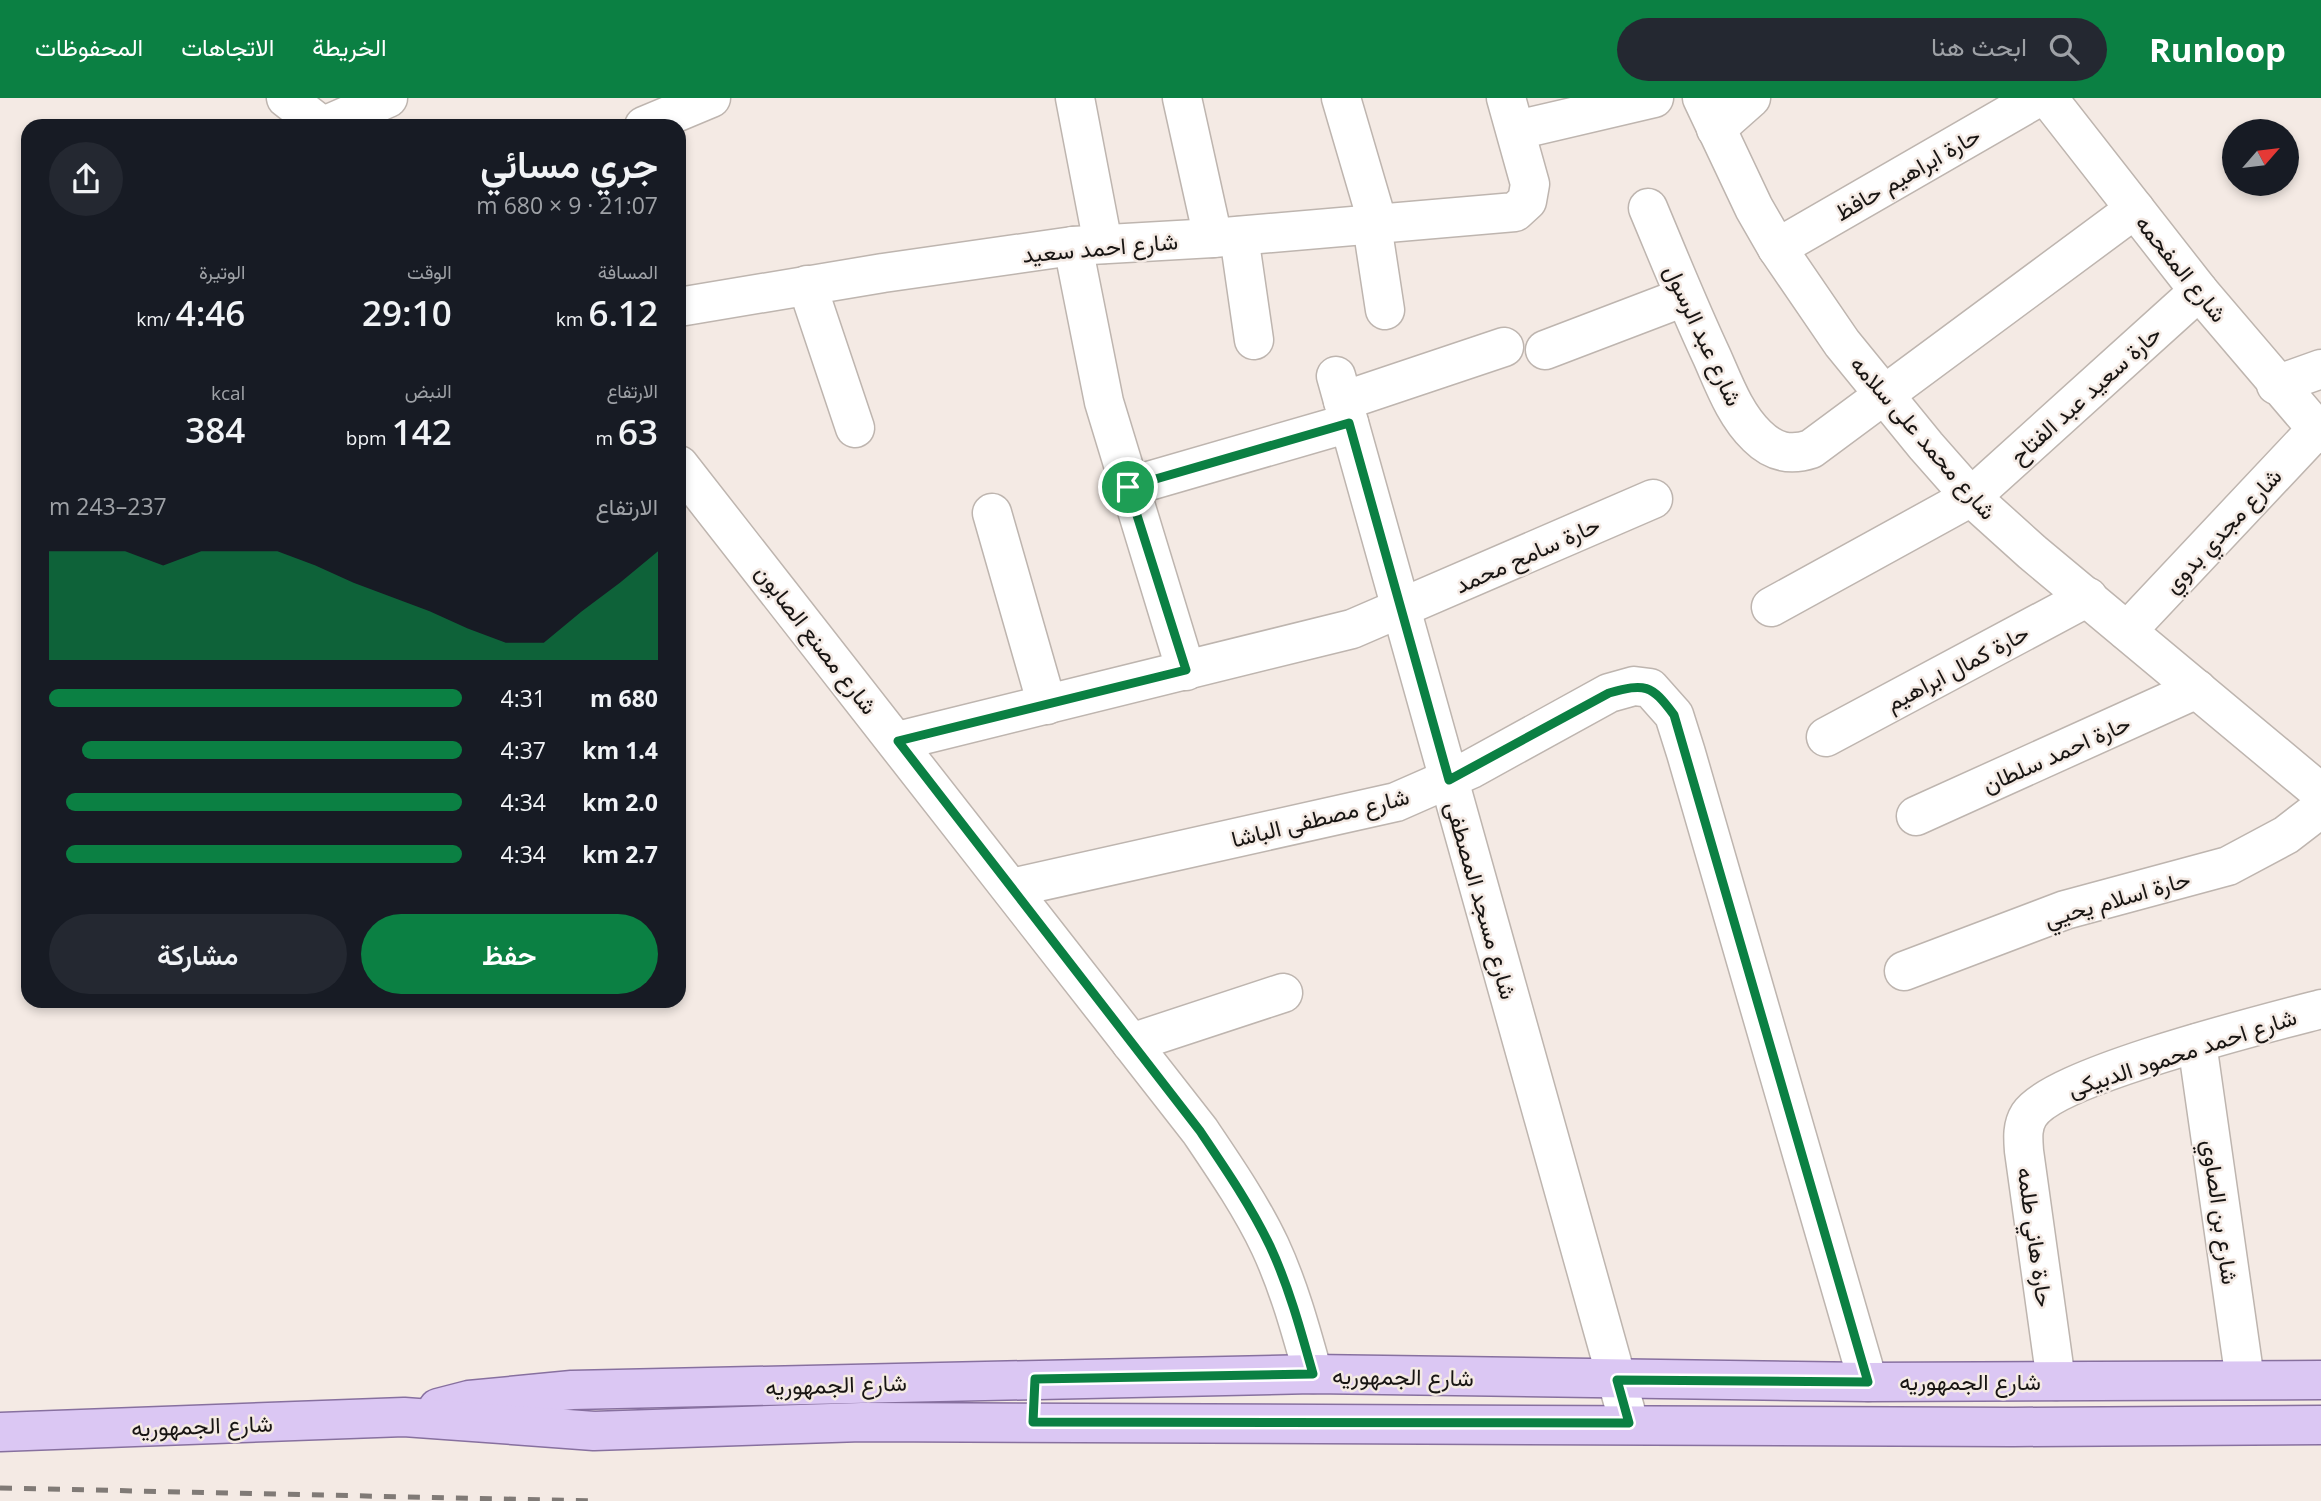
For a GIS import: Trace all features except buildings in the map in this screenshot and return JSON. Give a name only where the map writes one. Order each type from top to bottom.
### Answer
[{"type":"main road","name":"شارع الجمهوريه","points":[[404,1417],[469,1401],[572,1390],[1035,1379],[1313,1374],[1868,1382],[2321,1380]]},
{"type":"main road","points":[[1033,1422],[1035,1379]]},
{"type":"main road","name":"شارع الجمهوريه","points":[[0,1432],[404,1417],[594,1431],[862,1422],[1629,1423],[1999,1427],[2321,1425]]},
{"type":"street","points":[[286,98],[314,119]]},
{"type":"street","points":[[339,119],[388,98]]},
{"type":"street","points":[[661,119],[711,98]]},
{"type":"street","points":[[1075,98],[1104,402],[1186,670]]},
{"type":"street","points":[[1182,98],[1226,237],[1254,340]]},
{"type":"street","points":[[1341,98],[1375,225],[1385,310]]},
{"type":"street","points":[[1511,114],[1654,98]]},
{"type":"street","points":[[1709,113],[1751,98]]},
{"type":"street","name":"حارة ابراهيم حافظ","points":[[1777,248],[2037,98]]},
{"type":"street","name":"شارع المفحمه","points":[[2048,98],[2199,291],[2319,432]]},
{"type":"street","name":"شارع محمد على سلامه","points":[[1709,113],[1754,208],[1777,248],[1842,343],[1883,396],[1971,497],[2320,794]]},
{"type":"street","name":"شارع احمد سعيد","points":[[686,306],[807,285],[1088,245],[1226,237],[1500,214],[1521,207],[1530,193],[1530,184],[1511,114]]},
{"type":"street","name":"شارع عبد الرسول","points":[[1648,208],[1684,297],[1731,399],[1758,437],[1774,449],[1795,455],[1811,449],[2135,209]]},
{"type":"street","points":[[807,285],[855,428]]},
{"type":"street","name":"حارة سعيد عبد الفتاح","points":[[1771,607],[1971,497],[2199,291]]},
{"type":"street","points":[[1545,350],[1684,297]]},
{"type":"street","points":[[1128,487],[1343,400],[1504,347]]},
{"type":"street","points":[[2277,385],[2321,369]]},
{"type":"street","name":"شارع مسجد المصطفى","points":[[1343,400],[1629,1423]]},
{"type":"street","name":"شارع مجدي بدوي","points":[[2127,631],[2319,432]]},
{"type":"street","name":"شارع مصنع الصابون","points":[[686,474],[898,741],[1200,1131],[1238,1187],[1270,1247],[1295,1310],[1313,1374]]},
{"type":"street","name":"حارة سامح محمد","points":[[898,741],[1326,637],[1401,610],[1653,499]]},
{"type":"street","points":[[992,513],[1047,705]]},
{"type":"street","name":"حارة كمال ابراهيم","points":[[1826,737],[2088,597]]},
{"type":"street","name":"شارع مصطفى الباشا","points":[[1011,888],[1396,802],[1449,780],[1609,693],[1634,686],[1650,688],[1674,715],[1686,753],[1868,1382]]},
{"type":"street","name":"حارة احمد سلطان","points":[[1916,816],[2197,690]]},
{"type":"street","name":"حارة اسلام يحيي","points":[[1904,971],[2065,911],[2228,866],[2267,847],[2320,794]]},
{"type":"street","points":[[1131,1043],[1283,993]]},
{"type":"street","name":"شارع احمد محمود الدبيكى","points":[[2044,1100],[2066,1087],[2197,1043],[2321,1009]]},
{"type":"street","name":"شارع بن الصاوي","points":[[2197,1043],[2245,1380]]},
{"type":"street","name":"حارة هاني طلمه","points":[[2044,1100],[2030,1114],[2023,1131],[2056,1381]]},
{"type":"railway","points":[[0,1488],[595,1501]]},
{"type":"route","points":[[1349,423],[1449,780],[1609,693],[1634,686],[1650,688],[1660,696],[1674,715],[1686,753],[1868,1382],[1617,1380],[1629,1423],[1033,1422],[1035,1379],[1313,1374],[1295,1310],[1270,1247],[1238,1187],[1200,1131],[898,741],[1186,670],[1128,487],[1349,423]]}]
